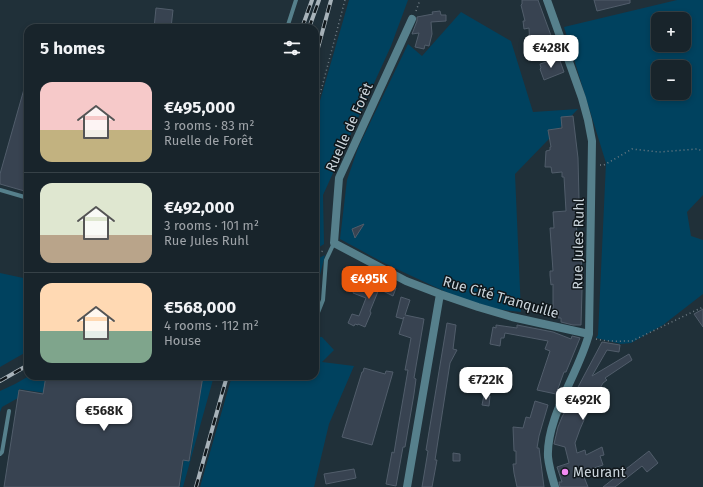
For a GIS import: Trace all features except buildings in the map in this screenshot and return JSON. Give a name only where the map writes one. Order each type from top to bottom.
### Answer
[{"type":"street","name":"Rue Jules Ruhl","points":[[547,0],[582,98],[592,141],[590,334],[558,410],[551,431],[548,455],[549,468],[555,487]]},
{"type":"street","name":"Ruelle de Forêt","points":[[334,243],[339,178],[412,19]]},
{"type":"street","name":"Rue Cité Tranquille","points":[[334,243],[406,280],[440,294],[512,317],[590,334]]},
{"type":"street","points":[[407,487],[440,294]]},
{"type":"lane","points":[[288,24],[296,0]]},
{"type":"lane","points":[[0,190],[24,197]]},
{"type":"lane","points":[[319,309],[322,300],[326,260],[334,243]]},
{"type":"lane","points":[[0,454],[2,452],[8,411]]},
{"type":"path","points":[[319,96],[345,0]]},
{"type":"path","points":[[412,19],[420,0]]},
{"type":"path","points":[[592,165],[604,165],[632,149],[659,152],[697,149],[703,151]]},
{"type":"path","points":[[590,334],[601,340],[632,341],[703,307]]},
{"type":"shaded area","points":[[349,0],[408,0],[391,46],[323,195],[324,244],[319,247],[319,104]]},
{"type":"shaded area","points":[[677,0],[703,0],[703,195],[687,212],[691,236],[703,240],[703,294],[663,325],[631,343],[621,344],[596,338],[598,335],[606,163],[564,27]]},
{"type":"shaded area","points":[[461,12],[511,41],[533,112],[578,109],[515,174],[521,312],[478,307],[386,264],[340,239],[347,180],[358,148],[408,44],[422,56]]},
{"type":"shaded area","points":[[325,255],[319,277],[319,258]]},
{"type":"shaded area","points":[[0,273],[24,278],[24,353],[0,367]]},
{"type":"shaded area","points":[[319,337],[322,337],[334,350],[322,362],[354,366],[329,424],[314,487],[200,487],[231,380],[319,380]]},
{"type":"shaded area","points":[[24,379],[47,380],[45,393],[19,389],[18,398],[2,407],[0,412],[0,391]]},
{"type":"shaded area","points":[[202,380],[213,380],[183,487],[180,487],[184,459],[190,460]]},
{"type":"railway","points":[[303,24],[312,0]]},
{"type":"railway","points":[[310,24],[319,0]]},
{"type":"railway","points":[[319,44],[331,0]]},
{"type":"railway","points":[[0,381],[24,367]]},
{"type":"railway","points":[[196,487],[226,380]]},
{"type":"place","name":"Meurant","points":[[565,472]]}]
